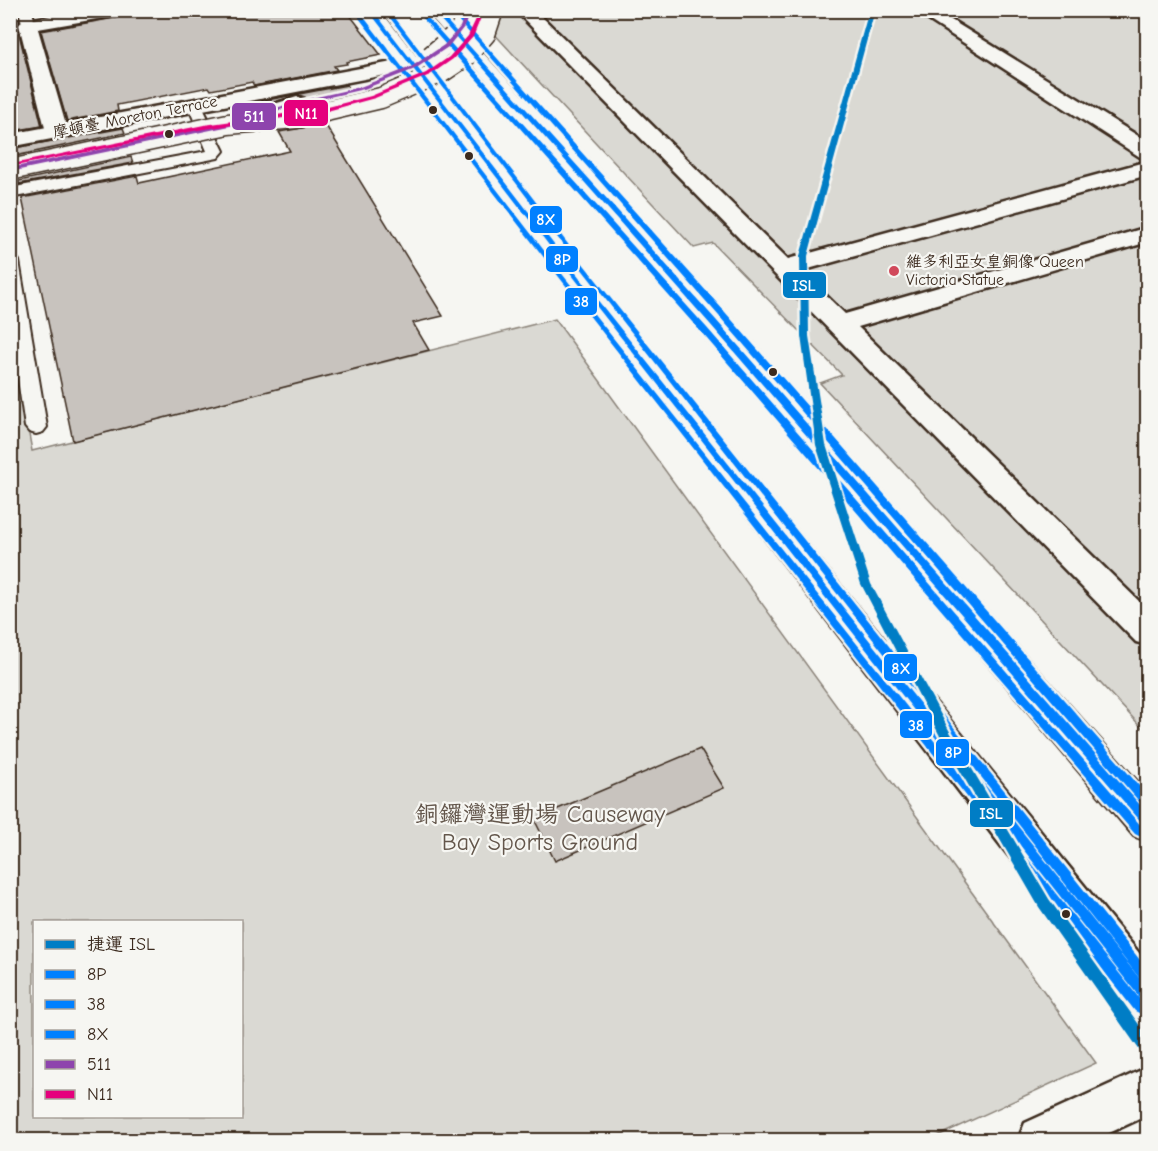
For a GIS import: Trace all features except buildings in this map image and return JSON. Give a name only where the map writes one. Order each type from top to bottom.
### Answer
[{"type":"main road","points":[[57,132],[27,18],[120,10]]},
{"type":"main road","points":[[370,10],[409,63],[1148,1000]]},
{"type":"main road","points":[[434,10],[713,322],[1148,823]]},
{"type":"main road","points":[[10,170],[231,124],[297,103],[362,88],[413,68],[455,37],[469,10]]},
{"type":"main road","points":[[231,124],[296,118],[375,99],[411,87],[442,71],[470,51],[488,29],[493,10]]},
{"type":"main road","points":[[524,10],[1148,632]]},
{"type":"main road","points":[[922,10],[1148,152]]},
{"type":"main road","name":"摩頓臺 Moreton Terrace","points":[[10,141],[409,63],[472,53]]},
{"type":"main road","points":[[10,154],[229,110],[297,103]]},
{"type":"main road","points":[[782,267],[1148,168]]},
{"type":"main road","points":[[838,324],[1148,234]]},
{"type":"main road","points":[[1042,1140],[1148,1090]]},
{"type":"lane","points":[[10,193],[212,155],[216,151],[195,106]]},
{"type":"lane","points":[[10,261],[36,427]]},
{"type":"green space","points":[[473,11],[1147,11],[1147,733],[820,383],[842,375],[713,243],[694,248]]},
{"type":"green space","name":"銅鑼灣運動場 Causeway Bay Sports Ground","points":[[555,319],[1096,1063],[929,1140],[11,1140],[10,329],[32,451]]},
{"type":"metro line","name":"ISL","points":[[872,10],[804,256],[805,336],[821,445],[866,584],[945,734],[1044,903],[1148,1050]]},
{"type":"transit line","name":"8P","points":[[370,10],[570,269],[1148,999]]},
{"type":"transit line","name":"8X","points":[[386,10],[579,262],[1148,980]]},
{"type":"transit line","name":"8P","points":[[434,10],[713,322],[1148,822]]},
{"type":"transit line","name":"8X","points":[[451,10],[722,314],[1148,804]]},
{"type":"transit line","name":"511","points":[[10,170],[230,124],[297,103],[362,88],[413,68],[446,46],[462,27],[469,10]]},
{"type":"transit line","name":"N11","points":[[12,166],[204,127],[320,111],[373,97],[428,74],[451,58],[470,37],[480,15]]},
{"type":"transit line","name":"38","points":[[361,17],[561,276],[1139,1007]]},
{"type":"transit line","name":"38","points":[[425,18],[704,330],[1139,831]]},
{"type":"place","name":"維多利亞女皇銅像 Queen Victoria Statue","points":[[894,271]]}]
